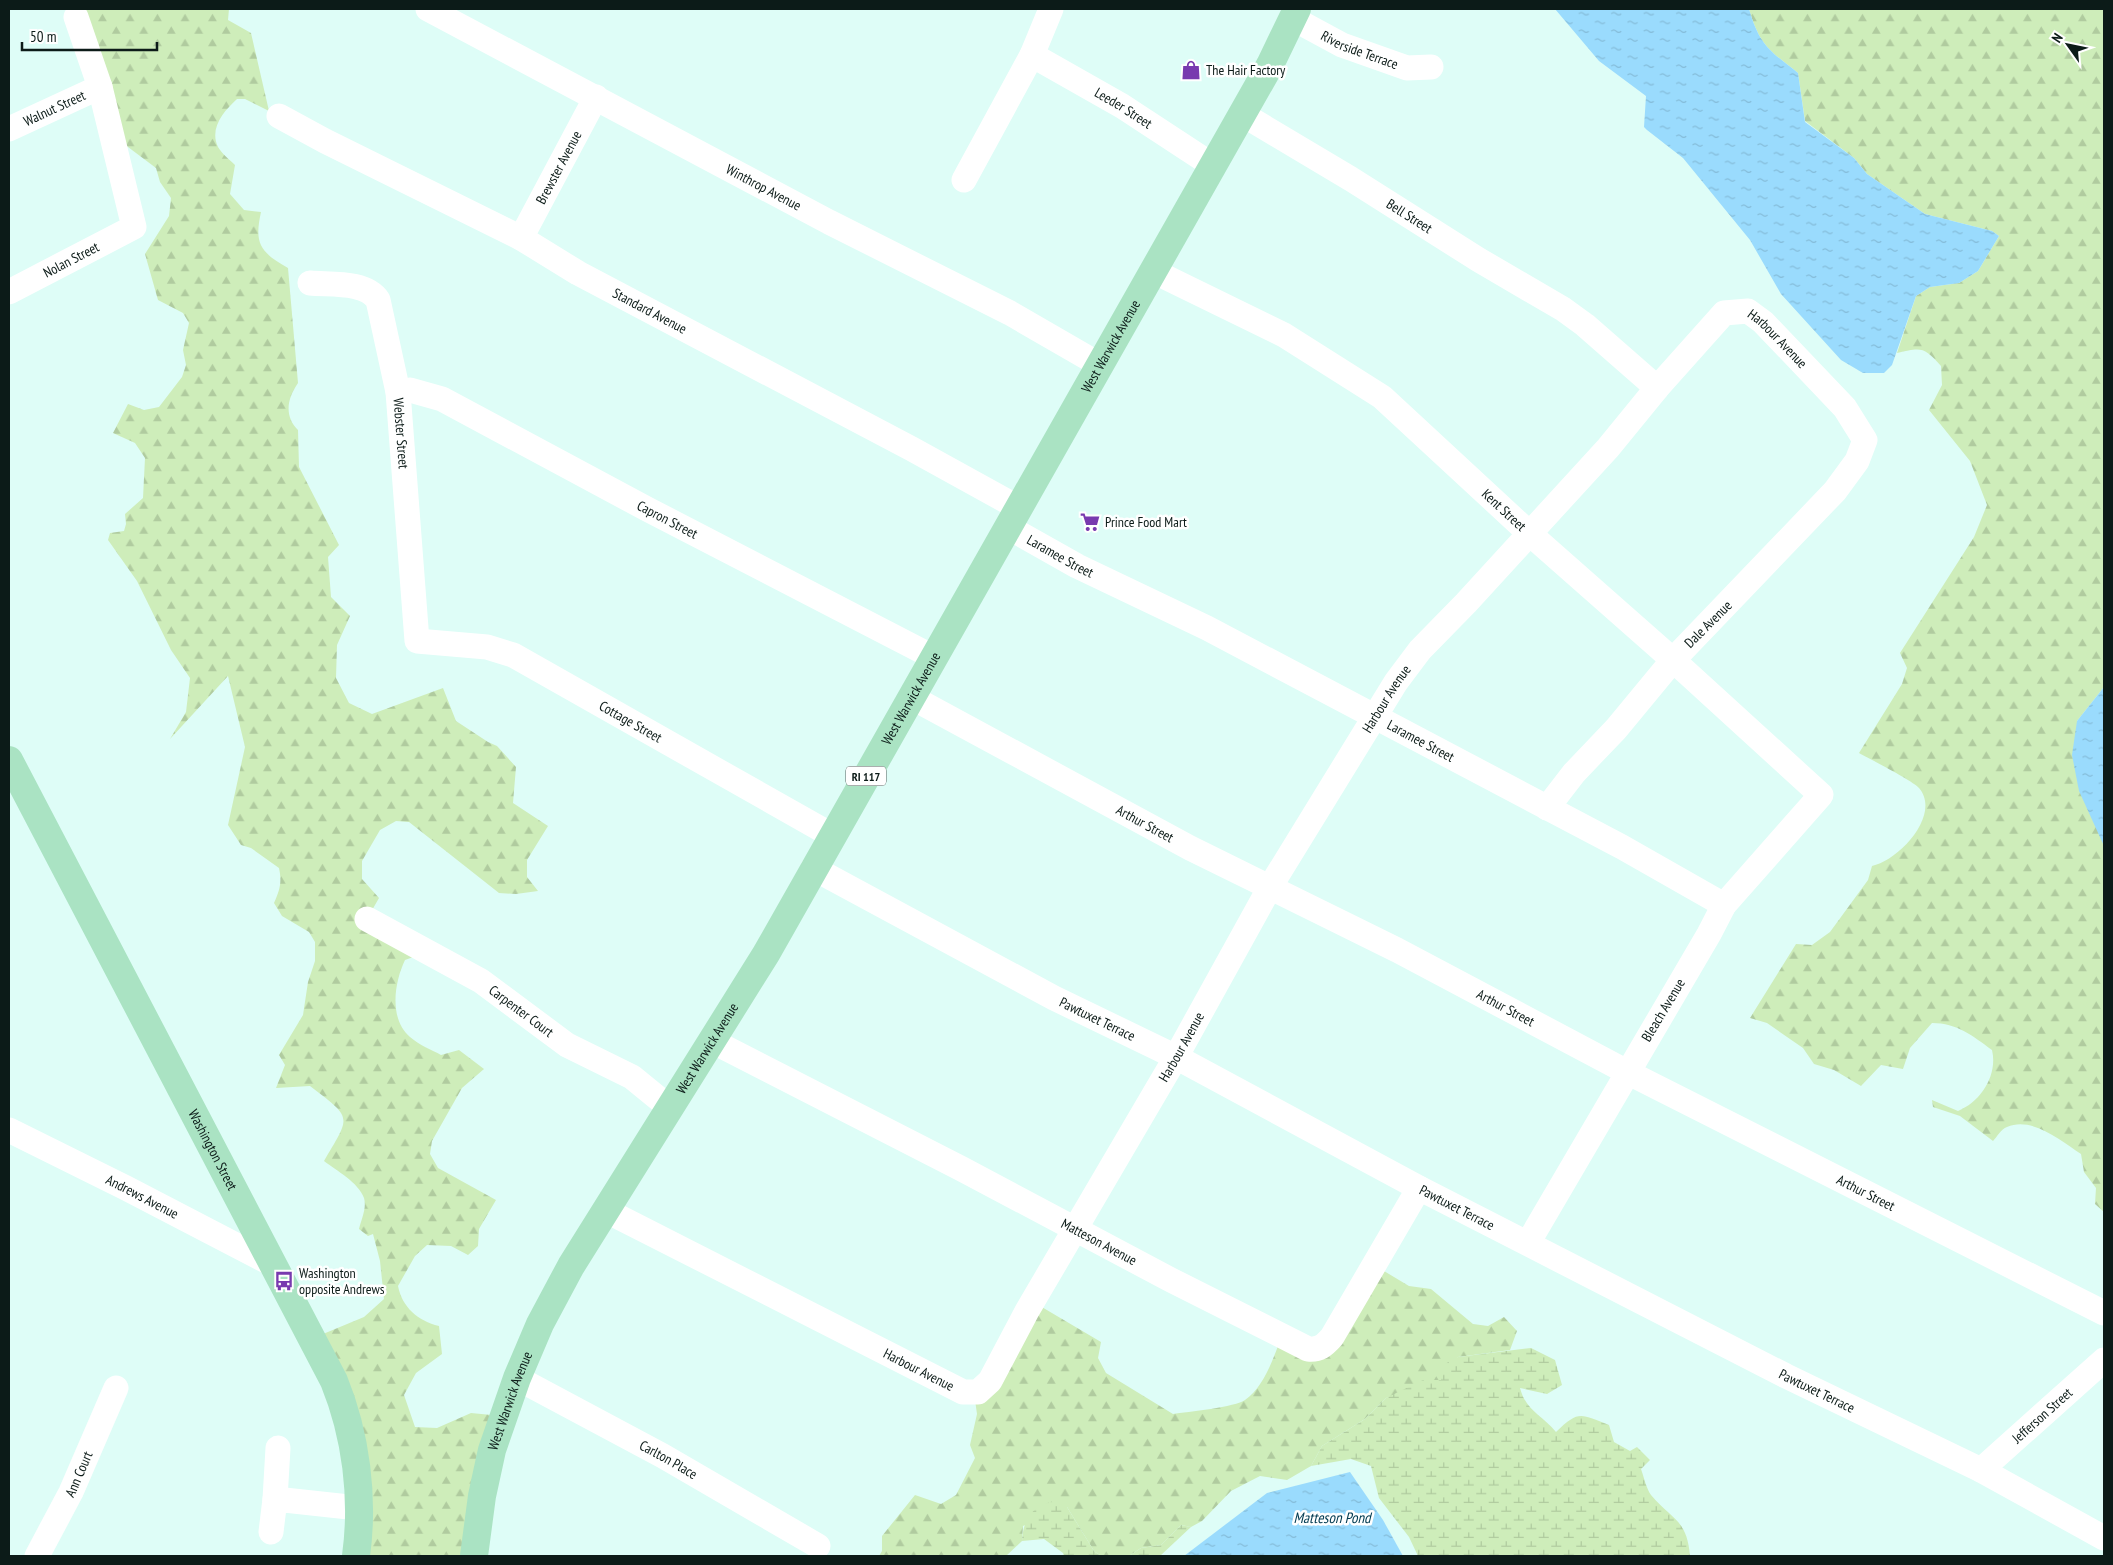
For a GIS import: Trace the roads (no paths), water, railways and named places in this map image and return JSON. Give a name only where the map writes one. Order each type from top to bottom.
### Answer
[{"type":"main road","name":"West Warwick Avenue","points":[[474,1556],[482,1496],[492,1450],[517,1378],[540,1324],[571,1266],[605,1210],[766,954],[813,868],[935,658],[1270,65],[1295,14]]},
{"type":"main road","name":"Washington Street","points":[[9,760],[334,1381],[345,1409],[358,1478],[356,1556]]},
{"type":"street","name":"Winthrop Avenue","points":[[428,9],[829,222],[1010,313],[1100,365]]},
{"type":"street","points":[[964,180],[1032,55],[1050,9]]},
{"type":"street","name":"Riverside Terrace","points":[[1295,14],[1342,45],[1407,68],[1431,67]]},
{"type":"street","points":[[76,18],[100,87]]},
{"type":"street","name":"Leeder Street","points":[[1032,55],[1122,106],[1212,165]]},
{"type":"street","name":"Walnut Street","points":[[9,129],[100,87]]},
{"type":"street","name":"Nolan Street","points":[[9,292],[134,227],[100,87]]},
{"type":"street","name":"Brewster Avenue","points":[[521,238],[596,97]]},
{"type":"street","name":"Bell Street","points":[[1242,114],[1578,320],[1657,388]]},
{"type":"street","name":"Standard Avenue","points":[[279,116],[325,141],[521,238],[578,273],[912,449],[1014,518]]},
{"type":"street","name":"Kent Street","points":[[1153,271],[1284,335],[1382,397],[1529,533],[1821,794]]},
{"type":"street","name":"Webster Street","points":[[310,282],[362,288],[373,293],[378,300],[398,392],[417,641]]},
{"type":"street","name":"Harbour Avenue","points":[[605,1210],[963,1392],[978,1392],[990,1381],[1176,1057],[1270,887],[1373,718],[1420,650],[1608,448],[1657,388],[1724,313],[1748,310],[1763,322],[1845,408],[1865,440]]},
{"type":"street","name":"Capron Street","points":[[398,392],[410,390],[442,399],[655,514],[935,658]]},
{"type":"street","name":"Dale Avenue","points":[[1546,808],[1574,773],[1616,729],[1673,660],[1835,491],[1857,461],[1865,440]]},
{"type":"street","name":"Laramee Street","points":[[1014,518],[1077,566],[1207,628],[1373,718],[1622,847],[1724,905]]},
{"type":"street","name":"Cottage Street","points":[[417,641],[487,647],[512,655],[832,836]]},
{"type":"street","name":"Arthur Street","points":[[911,697],[1190,848],[1397,950],[1627,1072],[2104,1313]]},
{"type":"street","name":"Bleach Avenue","points":[[1528,1243],[1709,934],[1724,905],[1821,794]]},
{"type":"street","name":"Pawtuxet Terrace","points":[[813,868],[1054,998],[1176,1057],[1419,1188],[1777,1371],[1981,1470],[2104,1538]]},
{"type":"street","name":"Carpenter Court","points":[[367,919],[481,981],[567,1045],[632,1077],[670,1108]]},
{"type":"street","name":"Matteson Avenue","points":[[712,1042],[1308,1349],[1316,1350],[1325,1345],[1332,1337],[1419,1188]]},
{"type":"street","name":"Andrews Avenue","points":[[10,1135],[118,1183],[274,1265]]},
{"type":"street","name":"Jefferson Street","points":[[1981,1470],[2104,1360]]},
{"type":"street","name":"Carlton Place","points":[[517,1378],[663,1456],[818,1546]]},
{"type":"street","name":"Ann Court","points":[[37,1556],[74,1484],[116,1388]]},
{"type":"street","points":[[271,1532],[278,1448]]},
{"type":"street","points":[[275,1499],[358,1508]]},
{"type":"water","points":[[1555,9],[1749,9],[1757,31],[1767,46],[1798,73],[1805,122],[1854,158],[1867,174],[1925,214],[1992,231],[1999,236],[1978,271],[1959,283],[1930,287],[1916,296],[1892,365],[1884,373],[1863,373],[1841,360],[1781,294],[1750,240],[1683,158],[1644,127],[1646,96],[1599,61]]},
{"type":"water","points":[[2104,687],[2104,846],[2079,791],[2072,755],[2077,721]]},
{"type":"water","name":"Matteson Pond","points":[[1350,1472],[1383,1520],[1403,1556],[1184,1556],[1267,1493]]},
{"type":"place","name":"The Hair Factory","points":[[1191,70]]},
{"type":"place","name":"Prince Food Mart","points":[[1090,522]]},
{"type":"place","name":"Washington opposite Andrews","points":[[284,1281]]}]
